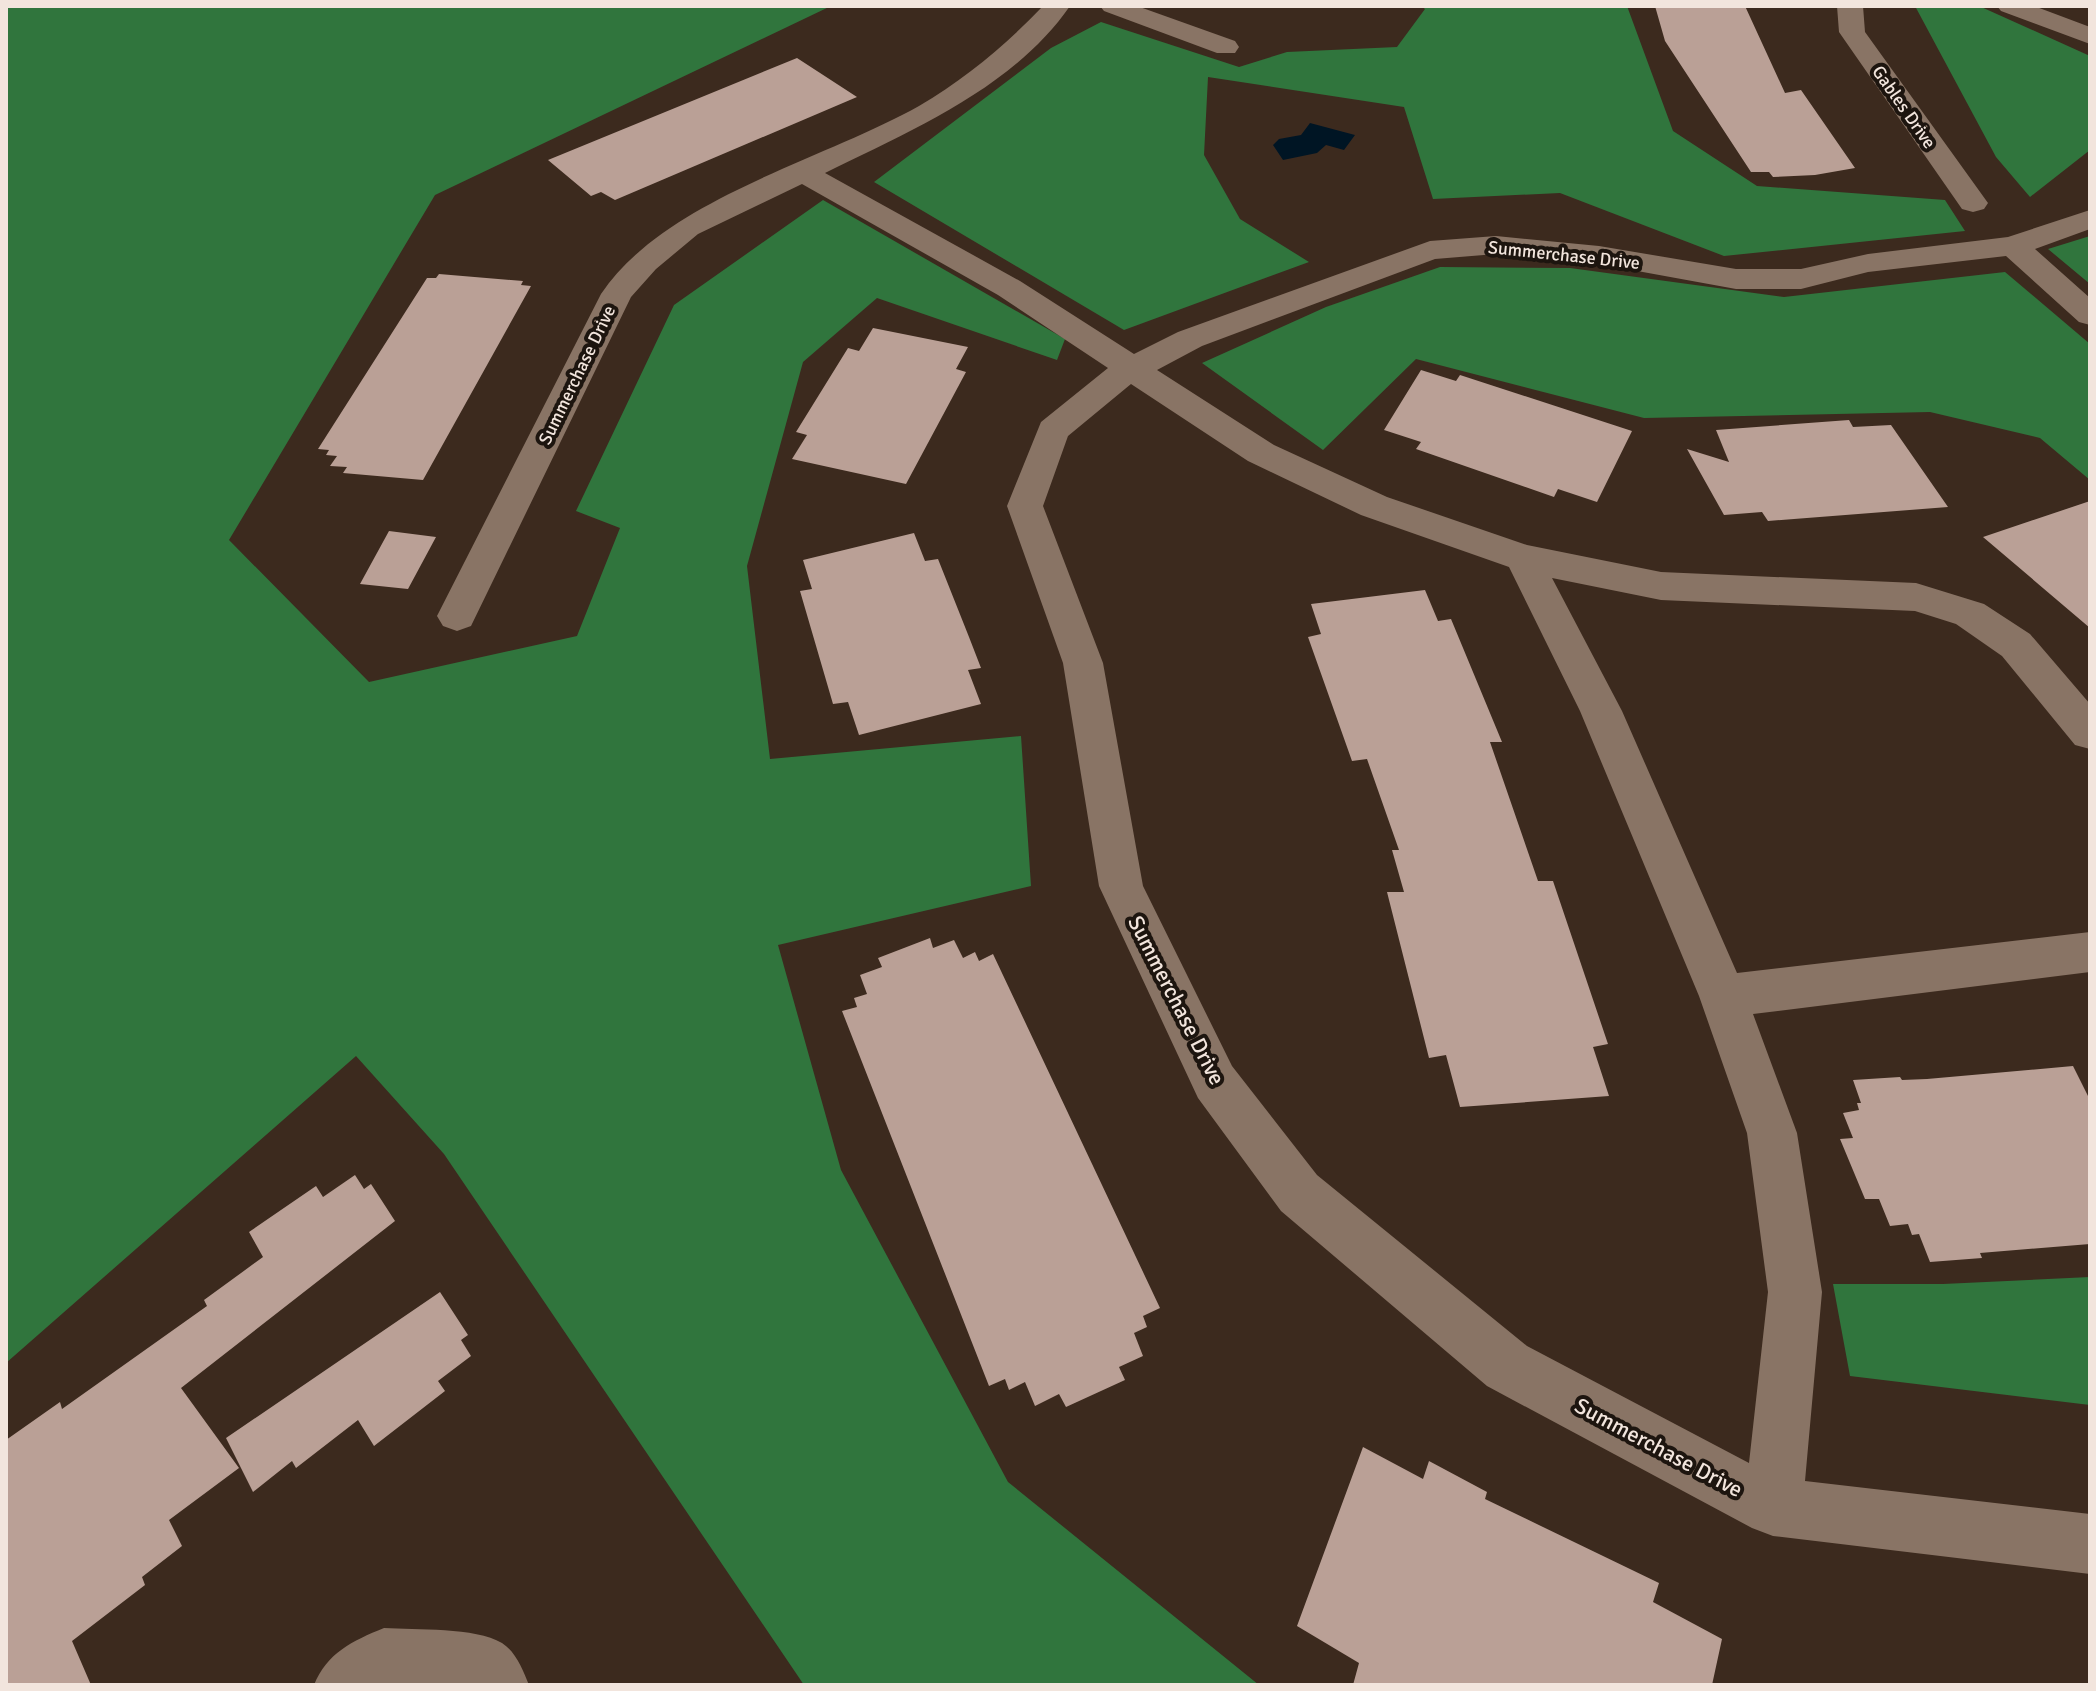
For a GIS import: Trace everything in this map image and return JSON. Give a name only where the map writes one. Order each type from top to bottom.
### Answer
[{"type":"street","name":"Summerchase Drive","points":[[457,616],[617,294],[645,262],[687,228],[930,111],[1015,51],[1057,6]]},
{"type":"street","points":[[1113,6],[1226,47]]},
{"type":"street","name":"Gables Drive","points":[[1850,6],[1852,32],[1973,203]]},
{"type":"street","points":[[2010,6],[2090,20]]},
{"type":"street","points":[[2010,6],[2090,36]]},
{"type":"street","points":[[803,172],[1009,288],[1261,453],[1374,506],[1523,558],[1661,586],[1916,597],[1970,614],[2016,645],[2090,733]]},
{"type":"street","name":"Summerchase Drive","points":[[2090,219],[2013,246],[1868,263],[1801,279],[1736,279],[1599,255],[1496,245],[1430,250],[1190,339],[1122,374],[1053,430],[1025,506],[1083,663],[1121,886],[1215,1082],[1299,1193],[1507,1366],[1773,1507],[2090,1544]]},
{"type":"street","points":[[2013,246],[2090,315]]},
{"type":"street","name":"Summerchase Drive","points":[[1523,558],[1601,711],[1723,996],[1772,1133],[1795,1292],[1773,1507]]},
{"type":"street","points":[[1723,996],[2090,952]]},
{"type":"street","points":[[345,1685],[384,1659],[482,1666],[498,1685]]},
{"type":"green space","points":[[6,6],[831,6],[435,195],[229,540],[369,682],[577,636],[620,528],[576,511],[674,305],[823,200],[1065,339],[1057,360],[877,298],[803,362],[747,566],[770,759],[1021,736],[1031,886],[778,945],[841,1170],[1008,1482],[1259,1685],[804,1685],[444,1154],[356,1056],[6,1363]]},
{"type":"green space","points":[[1421,6],[1627,6],[1673,131],[1757,186],[1945,200],[1965,231],[1724,256],[1560,193],[1433,199],[1404,107],[1208,77],[1204,155],[1240,219],[1309,262],[1124,330],[874,182],[1051,48],[1101,22],[1239,67],[1287,52],[1397,47],[1425,9]]},
{"type":"green space","points":[[1915,6],[1979,6],[2090,56],[2090,150],[2030,197],[1996,157]]},
{"type":"green space","points":[[2090,236],[2090,284],[2048,249]]},
{"type":"green space","points":[[1440,267],[1570,268],[1784,297],[2005,272],[2090,344],[2090,480],[2040,438],[1930,412],[1644,418],[1416,359],[1323,450],[1202,363],[1326,307]]},
{"type":"green space","points":[[2090,1277],[2090,1405],[1850,1376],[1833,1284],[1943,1284]]},
{"type":"water","points":[[1310,123],[1355,135],[1344,150],[1326,145],[1317,153],[1283,160],[1273,145],[1279,139],[1301,135]]},
{"type":"building","points":[[1655,6],[1745,6],[1785,93],[1801,90],[1855,168],[1815,175],[1773,177],[1769,172],[1751,172],[1665,41]]},
{"type":"building","points":[[797,58],[857,97],[615,200],[601,192],[591,196],[548,160]]},
{"type":"building","points":[[439,274],[523,281],[521,285],[531,286],[423,480],[343,473],[347,467],[330,466],[337,456],[326,455],[329,450],[318,449],[427,278],[436,278]]},
{"type":"building","points":[[873,328],[968,347],[956,369],[966,372],[906,484],[792,459],[807,435],[796,432],[848,348],[859,351]]},
{"type":"building","points":[[1421,370],[1456,381],[1460,375],[1632,431],[1597,502],[1558,489],[1554,497],[1416,449],[1421,442],[1384,430]]},
{"type":"building","points":[[1849,420],[1853,427],[1891,425],[1948,507],[1768,521],[1762,512],[1724,515],[1687,449],[1729,462],[1716,430]]},
{"type":"building","points":[[2090,501],[2090,628],[1983,537]]},
{"type":"building","points":[[389,531],[436,537],[408,589],[360,584]]},
{"type":"building","points":[[914,533],[925,561],[938,559],[969,637],[981,668],[968,670],[981,704],[859,735],[848,702],[833,704],[800,591],[812,589],[803,560]]},
{"type":"building","points":[[1425,590],[1438,621],[1451,619],[1502,742],[1490,742],[1538,881],[1553,881],[1608,1044],[1593,1047],[1609,1096],[1460,1107],[1446,1055],[1429,1058],[1387,892],[1404,892],[1392,850],[1399,850],[1367,759],[1352,761],[1308,637],[1321,634],[1311,604]]},
{"type":"building","points":[[930,938],[933,948],[954,940],[963,958],[975,952],[979,961],[993,954],[1160,1308],[1143,1316],[1147,1327],[1134,1333],[1143,1356],[1119,1367],[1125,1380],[1066,1407],[1059,1394],[1035,1406],[1025,1382],[1009,1390],[1005,1379],[989,1386],[842,1011],[857,1007],[854,998],[867,994],[860,975],[882,967],[878,958]]},
{"type":"building","points":[[2073,1066],[2090,1100],[2090,1244],[1980,1253],[1982,1258],[1930,1262],[1919,1234],[1912,1235],[1908,1224],[1890,1226],[1879,1199],[1865,1199],[1840,1139],[1853,1138],[1843,1113],[1859,1110],[1857,1103],[1861,1103],[1853,1080],[1927,1079]]},
{"type":"building","points":[[355,1175],[364,1189],[371,1184],[395,1221],[181,1388],[239,1468],[169,1520],[182,1546],[142,1577],[145,1585],[72,1641],[91,1685],[6,1685],[6,1440],[60,1402],[62,1409],[207,1306],[204,1300],[263,1257],[249,1232],[316,1186],[323,1197]]},
{"type":"building","points":[[440,1292],[468,1335],[461,1340],[471,1356],[438,1381],[445,1391],[374,1446],[358,1420],[296,1468],[292,1461],[253,1492],[226,1438]]},
{"type":"building","points":[[1363,1447],[1423,1479],[1429,1461],[1487,1492],[1485,1499],[1659,1583],[1653,1602],[1722,1639],[1712,1685],[1353,1685],[1359,1663],[1297,1626]]}]
